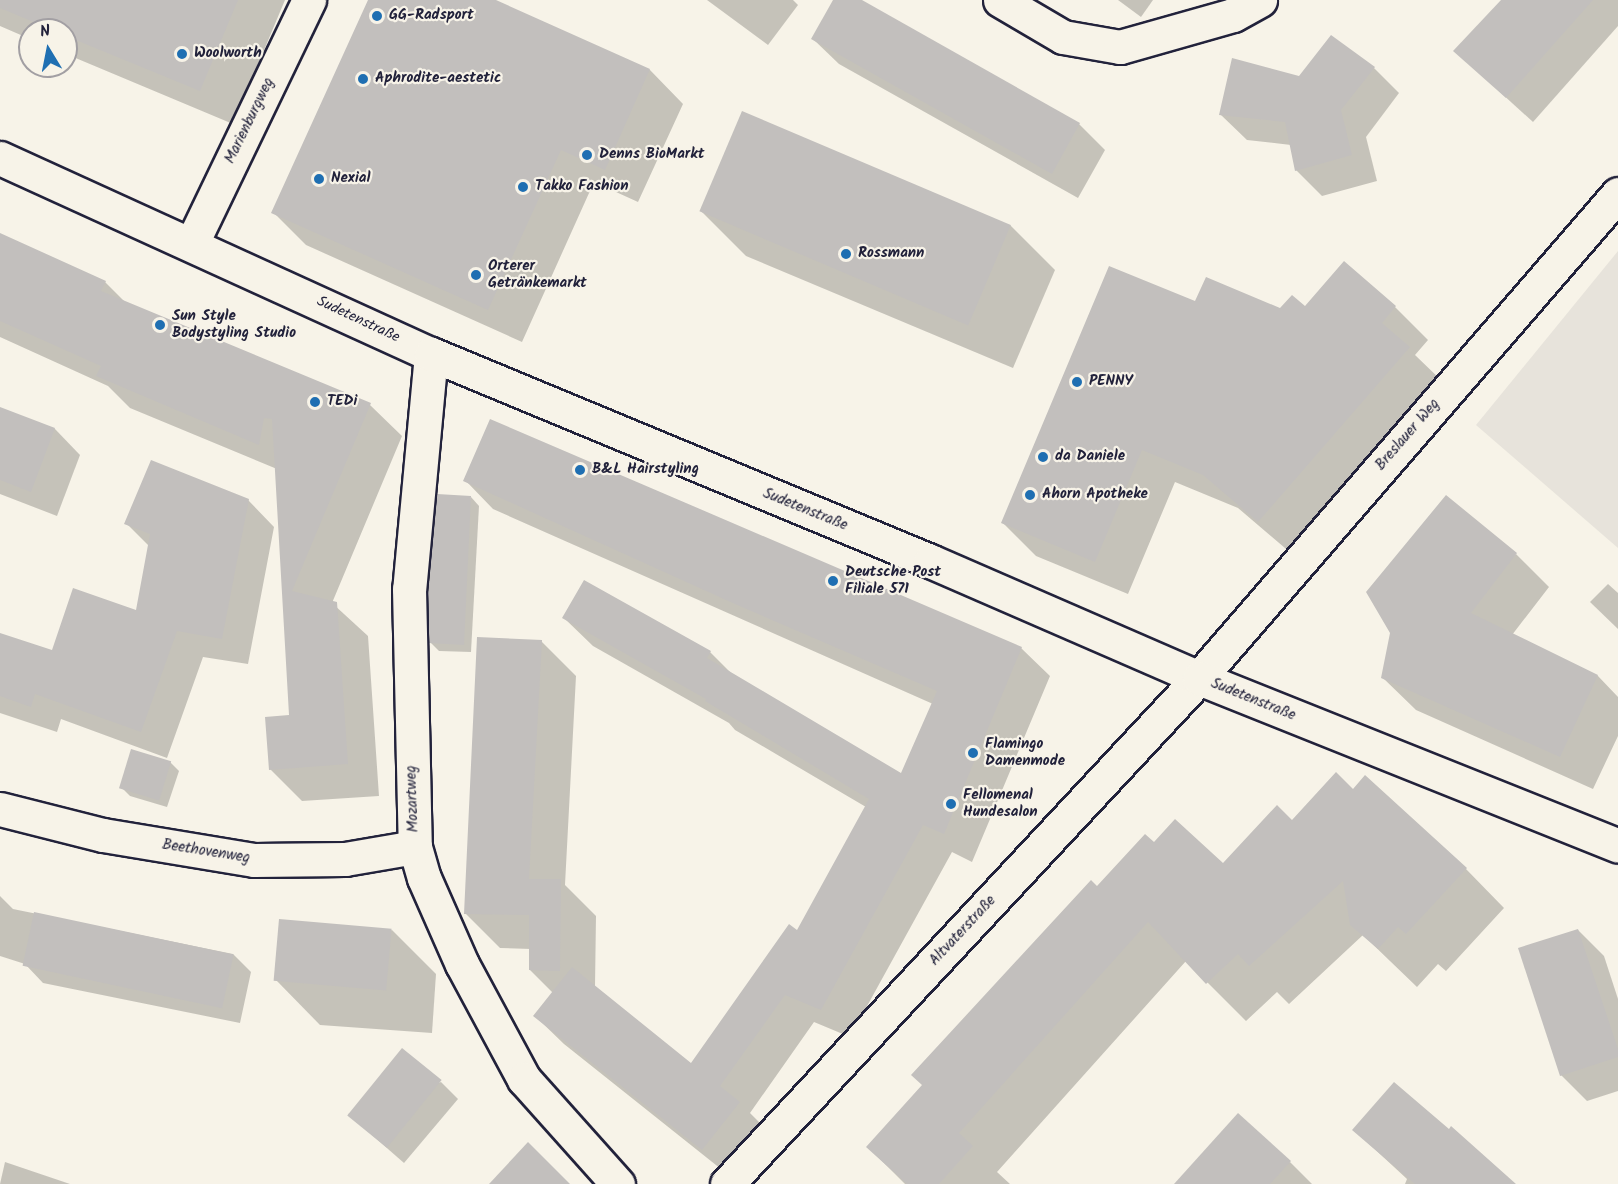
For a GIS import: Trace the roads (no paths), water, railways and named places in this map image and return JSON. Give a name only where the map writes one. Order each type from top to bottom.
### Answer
[{"type":"street","name":"Marienburgweg","points":[[192,243],[309,0]]},
{"type":"street","points":[[1000,0],[1063,37],[1120,47],[1233,15],[1260,0]]},
{"type":"street","name":"Sudetenstraße","points":[[0,158],[192,243],[431,354],[930,561],[1199,678],[1618,846]]},
{"type":"street","name":"Breslauer Weg","points":[[1199,678],[1618,194]]},
{"type":"street","name":"Mozartweg","points":[[431,354],[409,589],[415,847],[424,878],[462,964],[524,1079],[618,1184]]},
{"type":"street","name":"Altvaterstraße","points":[[727,1184],[1199,678]]},
{"type":"street","name":"Beethovenweg","points":[[0,809],[103,835],[254,860],[345,859],[415,847]]},
{"type":"place","name":"GG-Radsport","points":[[377,16]]},
{"type":"place","name":"Woolworth","points":[[182,54]]},
{"type":"place","name":"Aphrodite-aestetic","points":[[363,79]]},
{"type":"place","name":"Denns BioMarkt","points":[[587,155]]},
{"type":"place","name":"Nexial","points":[[319,179]]},
{"type":"place","name":"Takko Fashion","points":[[523,187]]},
{"type":"place","name":"Rossmann","points":[[846,254]]},
{"type":"place","name":"Orterer Getränkemarkt","points":[[476,275]]},
{"type":"place","name":"Sun Style Bodystyling Studio","points":[[160,325]]},
{"type":"place","name":"PENNY","points":[[1077,382]]},
{"type":"place","name":"TEDi","points":[[315,402]]},
{"type":"place","name":"da Daniele","points":[[1043,457]]},
{"type":"place","name":"B&L Hairstyling","points":[[580,470]]},
{"type":"place","name":"Ahorn Apotheke","points":[[1030,495]]},
{"type":"place","name":"Deutsche Post Filiale 571","points":[[833,581]]},
{"type":"place","name":"Flamingo Damenmode","points":[[973,753]]},
{"type":"place","name":"Fellomenal Hundesalon","points":[[951,804]]}]
